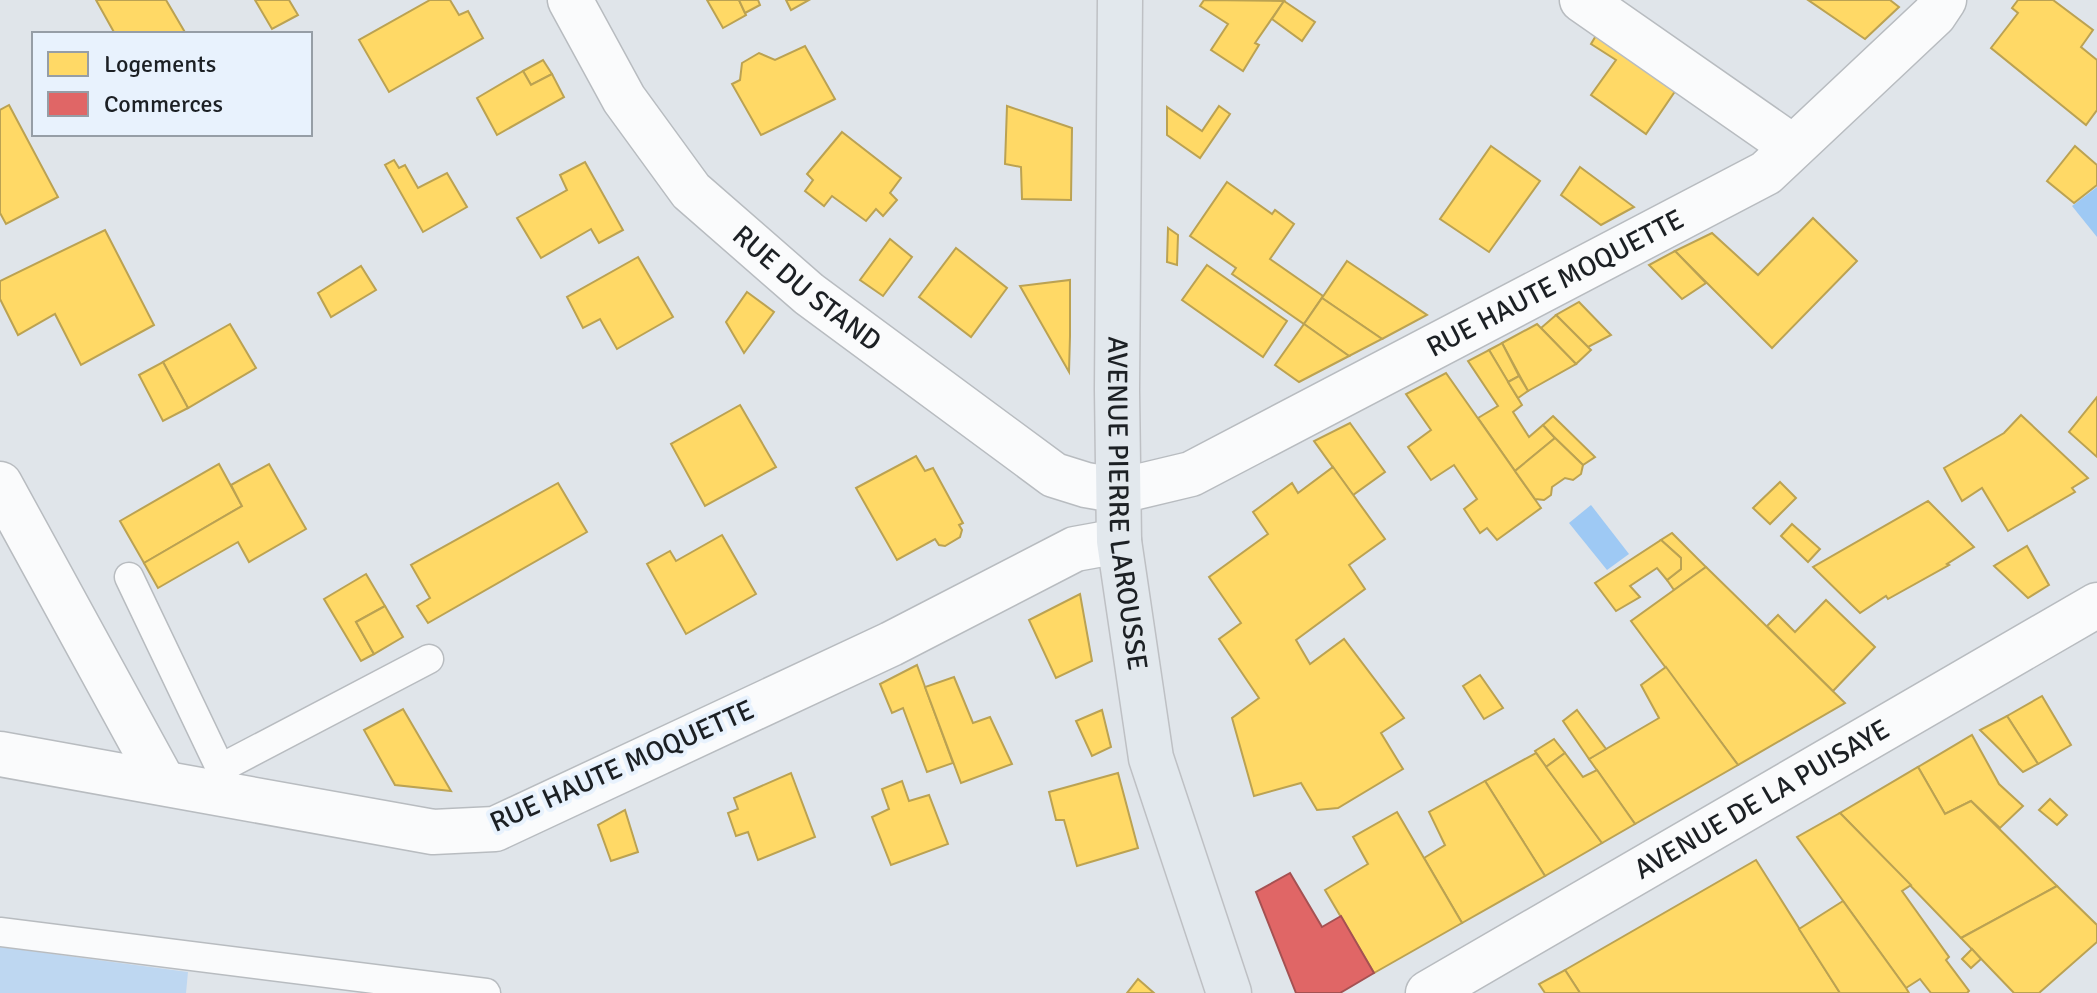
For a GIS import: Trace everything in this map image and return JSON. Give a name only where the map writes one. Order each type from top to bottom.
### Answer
[{"type":"main road","name":"AVENUE PIERRE LAROUSSE","points":[[1120,0],[1119,541],[1151,758],[1229,993]]},
{"type":"street","name":"RUE DU STAND","points":[[570,0],[624,99],[691,191],[809,294],[1054,475],[1120,491]]},
{"type":"street","points":[[1582,0],[1793,147]]},
{"type":"street","name":"RUE HAUTE MOQUETTE","points":[[1120,491],[1191,474],[1766,173],[1934,15],[1944,0]]},
{"type":"street","points":[[0,484],[163,782]]},
{"type":"street","name":"RUE HAUTE MOQUETTE","points":[[0,754],[163,782],[227,782],[433,832],[495,829],[891,644],[1075,549],[1119,541]]},
{"type":"street","name":"AVENUE DE LA PUISAYE","points":[[1428,993],[2097,605]]},
{"type":"lane","points":[[129,577],[227,782],[429,659]]},
{"type":"lane","points":[[0,932],[486,993]]},
{"type":"shaded area","points":[[2097,187],[2097,237],[2072,206]]},
{"type":"shaded area","points":[[1591,505],[1629,554],[1607,570],[1569,523]]},
{"type":"shaded area","points":[[0,947],[188,972],[186,993],[0,993]]},
{"type":"building: Logements","points":[[96,0],[166,0],[185,32],[114,32]]},
{"type":"building: Logements","points":[[255,0],[289,0],[298,15],[272,29]]},
{"type":"building: Logements","points":[[430,0],[450,0],[459,15],[468,11],[483,38],[389,92],[359,40]]},
{"type":"building: Logements","points":[[707,0],[739,0],[746,15],[723,28]]},
{"type":"building: Logements","points":[[739,0],[758,0],[760,5],[745,13]]},
{"type":"building: Logements","points":[[786,0],[809,0],[791,10]]},
{"type":"building: Logements","points":[[1204,0],[1284,1],[1255,43],[1259,45],[1243,71],[1211,50],[1228,24],[1200,6]]},
{"type":"building: Logements","points":[[1808,0],[1890,0],[1899,7],[1865,39]]},
{"type":"building: Logements","points":[[2018,0],[2053,0],[2093,30],[2081,47],[2097,60],[2097,110],[2086,125],[1991,48],[2018,13],[2012,8]]},
{"type":"building: Logements","points":[[1284,1],[1315,22],[1302,41],[1272,19]]},
{"type":"building: Logements","points":[[1600,29],[1680,84],[1646,134],[1591,95],[1616,60],[1591,44]]},
{"type":"building: Logements","points":[[805,46],[835,99],[761,135],[732,84],[740,80],[742,63],[759,53],[775,60]]},
{"type":"building: Logements","points":[[543,60],[552,74],[531,85],[523,71]]},
{"type":"building: Logements","points":[[523,71],[531,85],[552,74],[564,97],[497,135],[477,98]]},
{"type":"building: Logements","points":[[9,105],[58,197],[6,224],[0,213],[0,110]]},
{"type":"building: Logements","points":[[1007,106],[1072,128],[1071,200],[1022,199],[1021,167],[1005,164]]},
{"type":"building: Logements","points":[[1219,106],[1230,114],[1200,158],[1167,135],[1167,107],[1202,131]]},
{"type":"building: Logements","points":[[842,132],[901,178],[890,193],[897,200],[883,216],[876,209],[866,221],[832,196],[824,206],[805,191],[813,180],[807,174]]},
{"type":"building: Logements","points":[[1491,146],[1540,181],[1489,252],[1440,219]]},
{"type":"building: Logements","points":[[2075,146],[2097,165],[2097,185],[2074,203],[2047,181]]},
{"type":"building: Logements","points":[[394,160],[399,168],[405,165],[418,188],[447,173],[467,207],[423,232],[385,165]]},
{"type":"building: Logements","points":[[585,162],[623,230],[599,243],[591,229],[541,258],[517,218],[567,190],[560,175]]},
{"type":"building: Logements","points":[[1580,167],[1634,207],[1601,225],[1561,195]]},
{"type":"building: Logements","points":[[1227,182],[1272,214],[1275,210],[1294,224],[1270,259],[1323,296],[1304,324],[1232,274],[1236,268],[1190,236]]},
{"type":"building: Logements","points":[[1813,218],[1857,261],[1772,348],[1675,251],[1712,233],[1758,275]]},
{"type":"building: Logements","points":[[1168,228],[1178,235],[1177,265],[1167,262]]},
{"type":"building: Logements","points":[[105,230],[154,325],[81,365],[55,314],[18,335],[0,299],[0,281]]},
{"type":"building: Logements","points":[[890,239],[912,257],[883,296],[860,280]]},
{"type":"building: Logements","points":[[956,248],[1007,288],[971,337],[919,297]]},
{"type":"building: Logements","points":[[1675,251],[1706,283],[1682,299],[1649,265]]},
{"type":"building: Logements","points":[[638,257],[673,317],[617,349],[600,319],[583,328],[567,297]]},
{"type":"building: Logements","points":[[1347,261],[1427,315],[1382,339],[1322,298]]},
{"type":"building: Logements","points":[[1207,265],[1287,321],[1263,357],[1182,300]]},
{"type":"building: Logements","points":[[361,266],[376,290],[331,317],[318,293]]},
{"type":"building: Logements","points":[[1070,280],[1070,336],[1069,372],[1020,286]]},
{"type":"building: Logements","points":[[747,292],[774,312],[744,353],[726,322]]},
{"type":"building: Logements","points":[[1322,298],[1382,339],[1349,356],[1304,324]]},
{"type":"building: Logements","points":[[1579,302],[1611,335],[1588,347],[1556,315]]},
{"type":"building: Logements","points":[[1556,315],[1591,350],[1576,364],[1541,328]]},
{"type":"building: Logements","points":[[230,324],[256,368],[188,408],[163,362]]},
{"type":"building: Logements","points":[[1304,324],[1349,356],[1299,382],[1275,365]]},
{"type":"building: Logements","points":[[1537,324],[1576,364],[1528,391],[1502,343]]},
{"type":"building: Logements","points":[[1502,343],[1519,376],[1508,382],[1489,350]]},
{"type":"building: Logements","points":[[1489,350],[1522,405],[1513,412],[1529,437],[1543,425],[1555,438],[1515,471],[1478,418],[1498,406],[1468,361]]},
{"type":"building: Logements","points":[[163,362],[188,408],[163,421],[139,375]]},
{"type":"building: Logements","points":[[1446,373],[1541,508],[1497,540],[1487,528],[1480,533],[1464,509],[1477,499],[1454,465],[1431,480],[1408,447],[1431,430],[1406,394]]},
{"type":"building: Logements","points":[[1519,376],[1528,391],[1518,398],[1508,382]]},
{"type":"building: Logements","points":[[2097,397],[2097,457],[2069,432]]},
{"type":"building: Logements","points":[[740,405],[776,467],[705,506],[671,444]]},
{"type":"building: Logements","points":[[2021,415],[2088,478],[2072,488],[2075,492],[2008,531],[1982,488],[1962,501],[1944,468],[2004,433]]},
{"type":"building: Logements","points":[[1553,416],[1595,457],[1583,465],[1555,438],[1543,425]]},
{"type":"building: Logements","points":[[1350,423],[1385,472],[1353,495],[1314,441]]},
{"type":"building: Logements","points":[[1555,438],[1583,465],[1581,474],[1573,480],[1565,478],[1552,487],[1551,495],[1544,500],[1535,499],[1515,471]]},
{"type":"building: Logements","points":[[916,456],[925,471],[933,468],[963,523],[959,525],[962,530],[960,537],[945,546],[939,545],[935,539],[897,560],[856,488]]},
{"type":"building: Logements","points":[[219,464],[242,506],[144,563],[120,521]]},
{"type":"building: Logements","points":[[269,464],[306,529],[249,562],[238,542],[158,588],[144,563],[242,506],[231,485]]},
{"type":"building: Logements","points":[[1333,467],[1385,539],[1349,565],[1365,589],[1296,640],[1310,664],[1344,639],[1404,718],[1381,733],[1403,769],[1338,808],[1317,810],[1301,783],[1254,796],[1232,718],[1259,698],[1219,639],[1241,623],[1209,577],[1268,534],[1253,512],[1292,483],[1298,493]]},
{"type":"building: Logements","points":[[1780,482],[1796,498],[1770,524],[1753,508]]},
{"type":"building: Logements","points":[[558,483],[587,532],[428,623],[417,606],[430,598],[411,565]]},
{"type":"building: Logements","points":[[1928,501],[1974,547],[1949,565],[1888,599],[1886,596],[1860,613],[1813,567]]},
{"type":"building: Logements","points":[[1792,524],[1820,549],[1808,562],[1781,536]]},
{"type":"building: Logements","points":[[1672,533],[1706,567],[1674,590],[1667,580],[1681,569],[1681,558],[1661,540]]},
{"type":"building: Logements","points":[[722,535],[756,594],[686,634],[647,564],[670,551],[676,561]]},
{"type":"building: Logements","points":[[1661,540],[1681,558],[1681,569],[1667,580],[1657,568],[1630,586],[1640,597],[1616,611],[1595,583]]},
{"type":"building: Logements","points":[[2027,546],[2049,585],[2028,598],[1994,566]]},
{"type":"building: Logements","points":[[1706,567],[1845,703],[1738,765],[1631,621]]},
{"type":"building: Logements","points":[[366,574],[385,606],[356,622],[374,654],[361,661],[324,599]]},
{"type":"building: Logements","points":[[1080,594],[1092,661],[1056,678],[1029,620]]},
{"type":"building: Logements","points":[[1826,600],[1875,647],[1833,691],[1767,626],[1778,615],[1795,632]]},
{"type":"building: Logements","points":[[385,606],[403,637],[374,654],[356,622]]},
{"type":"building: Logements","points":[[917,665],[953,763],[927,772],[903,708],[892,713],[880,684]]},
{"type":"building: Logements","points":[[1666,667],[1738,765],[1635,824],[1589,759],[1659,718],[1641,685]]},
{"type":"building: Logements","points":[[1480,675],[1503,708],[1484,719],[1463,686]]},
{"type":"building: Logements","points":[[954,677],[973,723],[990,717],[1012,764],[961,783],[925,687]]},
{"type":"building: Logements","points":[[2042,696],[2071,745],[2038,764],[2007,716]]},
{"type":"building: Logements","points":[[403,709],[451,791],[395,785],[364,730]]},
{"type":"building: Logements","points":[[1102,710],[1111,747],[1092,756],[1076,721]]},
{"type":"building: Logements","points":[[1577,710],[1606,749],[1589,759],[1563,721]]},
{"type":"building: Logements","points":[[2007,716],[2038,764],[2023,772],[1980,730]]},
{"type":"building: Logements","points":[[1972,735],[1999,784],[2023,806],[2000,828],[1971,801],[1945,814],[1918,767]]},
{"type":"building: Logements","points":[[1554,739],[1565,753],[1546,767],[1535,751]]},
{"type":"building: Logements","points":[[1536,753],[1602,843],[1545,876],[1485,781]]},
{"type":"building: Logements","points":[[1565,753],[1583,777],[1597,770],[1635,824],[1602,843],[1546,767]]},
{"type":"building: Logements","points":[[1918,767],[1945,814],[1971,801],[2057,886],[1961,938],[1840,813]]},
{"type":"building: Logements","points":[[791,773],[815,837],[758,860],[748,832],[736,836],[728,813],[738,809],[734,798]]},
{"type":"building: Logements","points":[[1118,773],[1138,848],[1077,866],[1064,820],[1056,820],[1049,792]]},
{"type":"building: Logements","points":[[902,781],[909,801],[929,795],[948,844],[891,865],[872,817],[889,809],[882,789]]},
{"type":"building: Logements","points":[[1485,781],[1545,876],[1462,923],[1424,858],[1445,845],[1429,812]]},
{"type":"building: Logements","points":[[2050,799],[2067,815],[2057,825],[2039,810]]},
{"type":"building: Logements","points":[[625,810],[638,852],[611,861],[598,825]]},
{"type":"building: Logements","points":[[1397,812],[1462,923],[1374,973],[1325,890],[1368,864],[1353,837]]},
{"type":"building: Logements","points":[[1840,813],[1911,885],[1902,891],[1949,957],[1946,960],[1969,991],[1967,993],[1931,993],[1920,979],[1906,988],[1797,837]]},
{"type":"building: Logements","points":[[1756,860],[1840,993],[1580,993],[1565,970]]},
{"type":"building: Logements","points":[[2057,886],[2097,925],[2097,942],[2039,993],[2014,993],[1961,938]]},
{"type":"building: Logements","points":[[1843,901],[1909,993],[1840,993],[1799,929]]},
{"type":"building: Logements","points":[[1972,949],[1981,959],[1971,968],[1962,959]]},
{"type":"building: Logements","points":[[1565,970],[1580,993],[1545,993],[1539,984]]},
{"type":"building: Logements","points":[[1138,979],[1154,993],[1127,993]]},
{"type":"building: Commerces","points":[[1290,873],[1322,927],[1341,916],[1374,973],[1340,993],[1296,993],[1256,892]]}]
